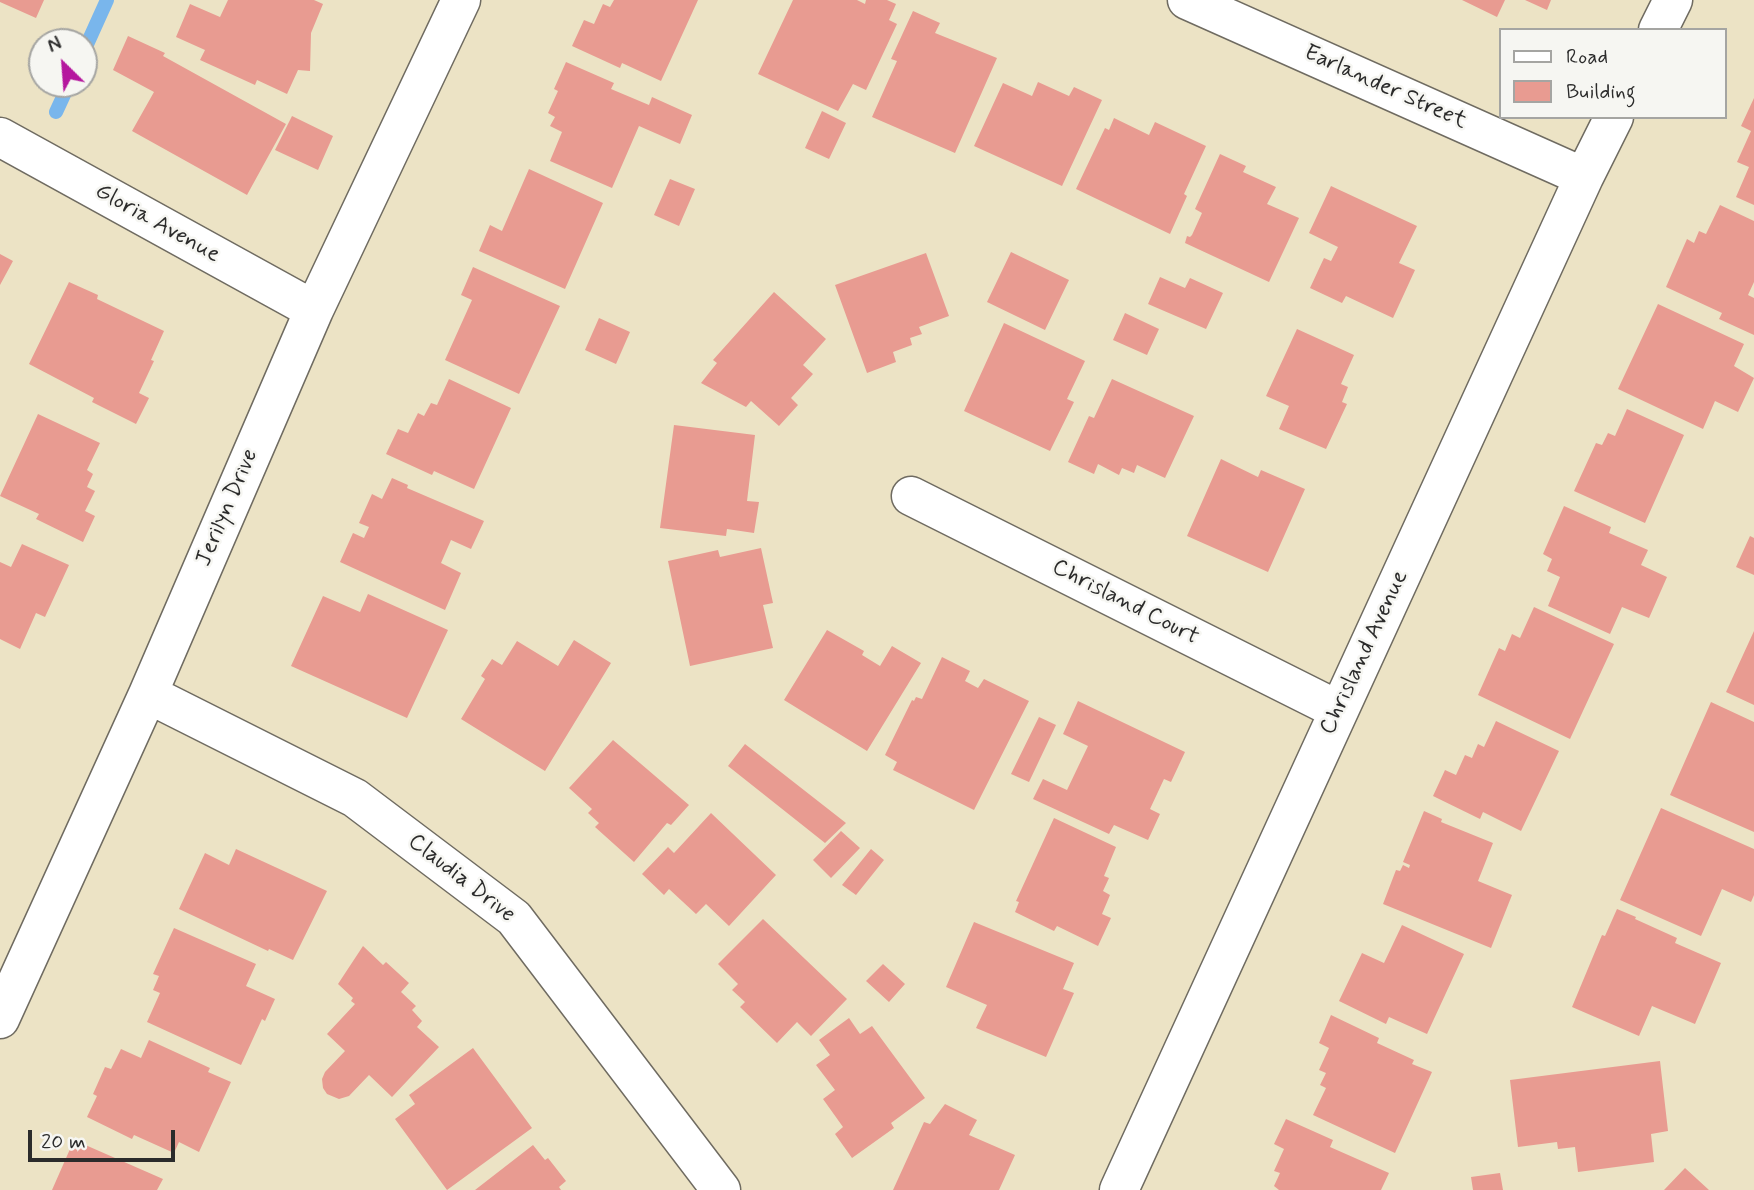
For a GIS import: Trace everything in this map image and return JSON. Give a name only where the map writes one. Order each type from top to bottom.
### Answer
[{"type":"street","name":"Jerilyn Drive","points":[[0,1019],[148,694],[314,310],[461,0]]},
{"type":"street","name":"Earlander Street","points":[[1187,0],[1584,177]]},
{"type":"street","points":[[1659,28],[1672,0]]},
{"type":"street","name":"Chrisland Avenue","points":[[1119,1190],[1338,710],[1613,119]]},
{"type":"street","name":"Gloria Avenue","points":[[0,138],[314,310]]},
{"type":"street","name":"Chrisland Court","points":[[911,496],[1338,710]]},
{"type":"street","name":"Claudia Drive","points":[[148,694],[355,799],[514,918],[721,1190]]},
{"type":"building","points":[[0,0],[44,0],[36,18]]},
{"type":"building","points":[[228,0],[314,0],[323,4],[311,33],[310,71],[298,70],[287,94],[257,80],[255,85],[200,60],[205,50],[176,37],[190,4],[220,17]]},
{"type":"building","points":[[614,0],[698,0],[661,81],[622,63],[620,68],[572,46],[584,20],[594,24],[603,4],[610,7]]},
{"type":"building","points":[[793,0],[857,0],[865,4],[866,0],[887,0],[896,4],[889,20],[897,24],[866,90],[853,84],[838,111],[758,74]]},
{"type":"building","points":[[1462,0],[1505,0],[1497,17]]},
{"type":"building","points":[[1525,0],[1551,0],[1547,10]]},
{"type":"building","points":[[913,11],[940,23],[935,33],[997,58],[955,153],[872,117],[897,61],[891,59]]},
{"type":"building","points":[[128,36],[165,53],[163,56],[286,124],[247,195],[132,131],[154,92],[113,70]]},
{"type":"building","points":[[566,62],[614,83],[611,89],[649,105],[652,97],[692,115],[680,144],[639,126],[612,188],[550,161],[562,132],[550,126],[555,117],[548,113],[558,91],[554,89]]},
{"type":"building","points":[[1038,82],[1069,96],[1074,87],[1102,100],[1062,186],[974,146],[1003,83],[1032,96]]},
{"type":"building","points":[[1754,98],[1754,205],[1736,197],[1749,167],[1737,162],[1751,131],[1741,126]]},
{"type":"building","points":[[822,111],[846,123],[829,159],[805,148]]},
{"type":"building","points":[[292,116],[333,136],[318,170],[275,150]]},
{"type":"building","points":[[1114,118],[1149,135],[1155,122],[1206,146],[1184,194],[1187,196],[1170,234],[1076,189],[1105,128],[1109,130]]},
{"type":"building","points":[[1220,154],[1246,166],[1243,172],[1276,187],[1267,204],[1299,218],[1269,282],[1185,243],[1187,236],[1192,235],[1202,213],[1195,209]]},
{"type":"building","points":[[529,169],[603,203],[565,289],[479,251],[490,225],[502,231]]},
{"type":"building","points":[[670,179],[695,189],[679,226],[654,215]]},
{"type":"building","points":[[1331,186],[1417,226],[1399,263],[1415,270],[1393,318],[1346,296],[1342,303],[1310,288],[1324,258],[1331,261],[1338,247],[1309,233]]},
{"type":"building","points":[[1720,205],[1754,221],[1754,282],[1748,295],[1754,298],[1754,335],[1719,319],[1722,313],[1666,287],[1687,239],[1694,243],[1699,231],[1706,234]]},
{"type":"building","points":[[1011,252],[1069,280],[1045,330],[987,302]]},
{"type":"building","points":[[926,253],[949,316],[919,327],[922,334],[910,338],[912,345],[893,352],[896,362],[867,373],[835,285]]},
{"type":"building","points":[[0,254],[13,261],[0,285]]},
{"type":"building","points":[[473,267],[560,306],[519,394],[445,360],[472,300],[461,295]]},
{"type":"building","points":[[1160,277],[1185,288],[1190,278],[1223,293],[1206,329],[1148,304]]},
{"type":"building","points":[[69,282],[98,295],[97,299],[164,331],[139,393],[149,398],[136,424],[92,402],[94,398],[29,364]]},
{"type":"building","points":[[774,292],[826,339],[803,365],[813,374],[791,398],[798,405],[779,426],[751,401],[746,407],[701,383],[717,363],[713,360]]},
{"type":"building","points":[[1658,304],[1744,344],[1734,366],[1754,378],[1738,412],[1715,401],[1703,429],[1618,389]]},
{"type":"building","points":[[1125,313],[1159,329],[1147,355],[1113,340]]},
{"type":"building","points":[[599,318],[630,332],[616,364],[585,350]]},
{"type":"building","points":[[1004,323],[1085,361],[1067,399],[1074,402],[1050,451],[964,411]]},
{"type":"building","points":[[1297,329],[1354,355],[1341,384],[1348,387],[1342,402],[1347,404],[1326,449],[1279,429],[1289,406],[1266,396]]},
{"type":"building","points":[[449,379],[511,408],[474,489],[434,471],[432,475],[386,454],[398,429],[408,433],[418,413],[424,416],[431,403],[437,405]]},
{"type":"building","points":[[1112,379],[1194,416],[1165,478],[1137,465],[1134,473],[1122,468],[1119,475],[1098,464],[1094,474],[1068,462],[1089,416],[1094,418]]},
{"type":"building","points":[[1627,409],[1684,435],[1645,523],[1574,491],[1596,443],[1602,445],[1608,433],[1615,436]]},
{"type":"building","points":[[38,414],[100,443],[87,470],[93,474],[87,487],[95,491],[85,511],[95,516],[83,542],[36,519],[39,514],[0,496]]},
{"type":"building","points":[[674,425],[755,435],[747,501],[759,502],[754,533],[727,529],[726,536],[660,528]]},
{"type":"building","points":[[1221,459],[1258,477],[1261,470],[1305,489],[1268,572],[1187,536]]},
{"type":"building","points":[[392,478],[408,485],[407,488],[484,521],[471,549],[451,540],[441,563],[461,573],[445,610],[340,562],[353,533],[364,538],[369,527],[359,523],[372,494],[382,499]]},
{"type":"building","points":[[1564,506],[1611,527],[1609,533],[1648,550],[1641,565],[1667,577],[1649,618],[1622,607],[1610,634],[1548,606],[1560,577],[1547,571],[1552,559],[1543,554]]},
{"type":"building","points":[[1750,536],[1754,538],[1754,575],[1736,567]]},
{"type":"building","points":[[22,544],[69,565],[45,617],[36,613],[20,649],[0,639],[0,562],[11,567]]},
{"type":"building","points":[[761,548],[773,603],[763,605],[773,648],[690,666],[668,561],[718,550],[720,557]]},
{"type":"building","points":[[368,594],[448,630],[407,718],[291,666],[323,596],[360,612]]},
{"type":"building","points":[[1534,607],[1614,644],[1570,739],[1478,695],[1499,648],[1505,651],[1512,634],[1520,638]]},
{"type":"building","points":[[827,630],[864,651],[862,655],[880,666],[892,646],[921,663],[867,751],[784,700]]},
{"type":"building","points":[[1754,631],[1754,705],[1726,692]]},
{"type":"building","points":[[574,640],[611,663],[545,771],[461,719],[485,679],[481,676],[492,659],[502,665],[517,641],[558,666]]},
{"type":"building","points":[[942,657],[970,671],[965,681],[978,688],[984,679],[1029,701],[974,810],[893,770],[897,762],[885,755],[912,700],[916,697],[922,699]]},
{"type":"building","points":[[1078,701],[1185,752],[1171,782],[1164,779],[1150,809],[1160,814],[1148,840],[1114,825],[1109,834],[1033,799],[1043,779],[1067,790],[1088,746],[1063,734]]},
{"type":"building","points":[[1711,702],[1754,722],[1754,832],[1670,795]]},
{"type":"building","points":[[1039,717],[1056,725],[1029,782],[1011,774]]},
{"type":"building","points":[[1496,721],[1559,751],[1521,831],[1483,812],[1480,819],[1433,796],[1445,770],[1456,775],[1465,755],[1472,758],[1478,744],[1484,747]]},
{"type":"building","points":[[613,740],[689,805],[671,825],[667,823],[634,862],[595,827],[599,823],[588,813],[592,809],[569,788]]},
{"type":"building","points":[[745,744],[846,823],[825,843],[728,766]]},
{"type":"building","points":[[1661,808],[1754,849],[1754,895],[1751,902],[1722,889],[1701,936],[1620,900]]},
{"type":"building","points":[[1424,811],[1442,819],[1441,822],[1493,843],[1478,881],[1512,895],[1491,948],[1383,904],[1396,870],[1400,871],[1403,865],[1409,868],[1410,865],[1403,862]]},
{"type":"building","points":[[711,813],[776,875],[729,926],[706,904],[696,914],[669,889],[664,895],[642,874],[668,847],[674,853]]},
{"type":"building","points":[[1054,818],[1116,847],[1104,876],[1109,878],[1103,891],[1110,895],[1102,914],[1111,918],[1098,946],[1057,926],[1054,931],[1015,912],[1019,902],[1016,901]]},
{"type":"building","points":[[841,831],[860,848],[831,878],[813,860]]},
{"type":"building","points":[[236,849],[327,891],[293,960],[179,909],[205,853],[229,865]]},
{"type":"building","points":[[871,849],[884,860],[856,895],[842,885]]},
{"type":"building","points":[[1617,909],[1677,938],[1675,943],[1721,963],[1695,1024],[1652,1006],[1639,1036],[1572,1007],[1602,935],[1605,936]]},
{"type":"building","points":[[763,919],[847,999],[811,1036],[797,1022],[777,1043],[740,1007],[745,1002],[732,990],[738,984],[718,964]]},
{"type":"building","points":[[974,922],[1074,963],[1063,989],[1074,993],[1046,1057],[976,1028],[987,1005],[946,987]]},
{"type":"building","points":[[1402,925],[1464,954],[1427,1034],[1389,1017],[1386,1024],[1339,1001],[1362,953],[1384,963]]},
{"type":"building","points":[[174,928],[256,964],[246,986],[275,999],[265,1021],[262,1019],[241,1065],[147,1022],[160,993],[153,990],[159,976],[153,974]]},
{"type":"building","points":[[363,946],[383,965],[386,962],[409,983],[401,992],[416,1006],[412,1010],[422,1021],[417,1027],[439,1047],[392,1097],[369,1075],[349,1096],[339,1099],[327,1094],[322,1079],[325,1072],[345,1051],[327,1034],[355,1004],[351,1001],[353,998],[338,984]]},
{"type":"building","points":[[883,964],[905,984],[889,1002],[866,981]]},
{"type":"building","points":[[1331,1015],[1379,1038],[1377,1043],[1414,1060],[1412,1064],[1432,1072],[1395,1153],[1313,1115],[1326,1088],[1320,1085],[1326,1073],[1319,1070],[1329,1048],[1319,1043]]},
{"type":"building","points":[[849,1018],[860,1034],[872,1026],[925,1098],[891,1123],[894,1128],[852,1158],[835,1134],[843,1127],[823,1099],[835,1090],[816,1065],[830,1055],[819,1040]]},
{"type":"building","points":[[149,1040],[210,1068],[208,1072],[231,1082],[199,1152],[179,1142],[174,1153],[134,1135],[132,1139],[87,1117],[97,1096],[93,1094],[105,1067],[111,1069],[121,1049],[141,1058]]},
{"type":"building","points":[[473,1048],[532,1128],[447,1190],[395,1119],[415,1104],[409,1095]]},
{"type":"building","points":[[1660,1061],[1668,1131],[1651,1134],[1654,1162],[1578,1172],[1575,1147],[1558,1149],[1557,1142],[1518,1147],[1510,1080]]},
{"type":"building","points":[[945,1104],[977,1120],[969,1135],[1015,1155],[999,1190],[893,1190],[924,1122],[930,1124]]},
{"type":"building","points":[[1286,1119],[1333,1140],[1330,1147],[1389,1173],[1381,1190],[1279,1190],[1274,1186],[1280,1173],[1274,1171],[1284,1149],[1274,1144]]},
{"type":"building","points":[[74,1140],[163,1179],[157,1190],[52,1190]]},
{"type":"building","points":[[533,1145],[545,1160],[548,1158],[566,1181],[559,1187],[561,1190],[475,1190]]},
{"type":"building","points":[[1685,1168],[1709,1190],[1664,1190]]},
{"type":"building","points":[[1500,1173],[1503,1190],[1473,1190],[1471,1177]]},
{"type":"waterway","points":[[94,28],[107,0]]},
{"type":"waterway","points":[[56,112],[62,98]]}]
